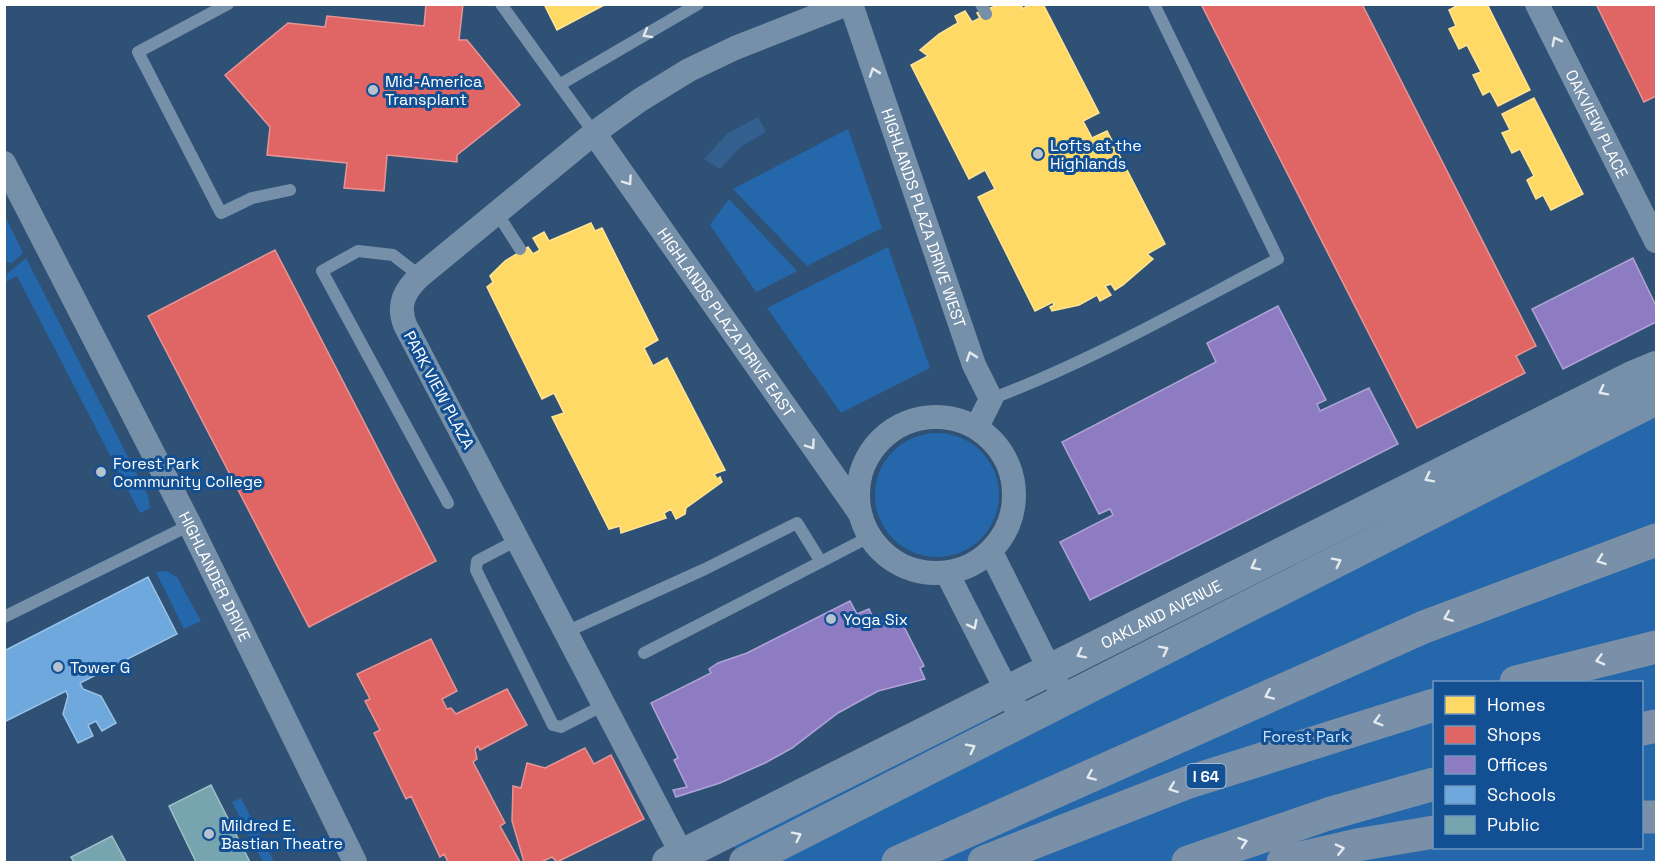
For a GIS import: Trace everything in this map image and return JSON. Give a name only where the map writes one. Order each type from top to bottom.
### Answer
[{"type":"highway","points":[[898,862],[1424,627],[1656,540]]},
{"type":"highway","points":[[1520,681],[1656,646]]},
{"type":"highway","name":"I 64","points":[[984,862],[1189,782],[1433,705]]},
{"type":"highway","points":[[1188,862],[1328,814],[1433,784]]},
{"type":"highway","points":[[1283,862],[1357,845],[1433,832]]},
{"type":"street","name":"PARK VIEW PLAZA","points":[[679,860],[604,705],[400,313],[402,299],[420,276],[594,133],[640,100],[688,70],[781,28],[849,4]]},
{"type":"street","name":"HIGHLANDS PLAZA DRIVE WEST","points":[[849,4],[974,364],[991,399]]},
{"type":"street","name":"OAKVIEW PLACE","points":[[1538,4],[1656,241]]},
{"type":"street","name":"HIGHLANDS PLAZA DRIVE EAST","points":[[594,133],[859,512]]},
{"type":"street","name":"HIGHLANDER DRIVE","points":[[4,163],[190,525],[355,862]]},
{"type":"street","name":"OAKLAND AVENUE","points":[[679,860],[1050,669],[1656,367]]},
{"type":"street","points":[[977,427],[991,399]]},
{"type":"street","name":"OAKLAND AVENUE","points":[[745,862],[1656,399]]},
{"type":"street","points":[[947,416],[977,427],[1000,450],[1013,478],[1014,507],[1006,531],[991,552],[969,565],[947,573],[918,572],[888,558],[869,537],[859,512],[858,479],[868,456],[888,434],[915,420],[947,416]]},
{"type":"street","points":[[991,552],[1065,700]]},
{"type":"street","points":[[947,573],[1023,722]]},
{"type":"lane","points":[[228,4],[138,52],[221,213],[252,198],[290,189]]},
{"type":"lane","points":[[501,4],[594,133]]},
{"type":"lane","points":[[559,85],[698,4]]},
{"type":"lane","points":[[991,399],[1027,385],[1139,332],[1278,259],[1154,4]]},
{"type":"lane","points":[[497,213],[520,249]]},
{"type":"lane","points":[[420,276],[393,255],[358,251],[322,271],[448,503]]},
{"type":"lane","points":[[566,632],[705,569],[797,523],[821,562]]},
{"type":"lane","points":[[4,617],[190,525]]},
{"type":"lane","points":[[644,653],[869,537]]},
{"type":"lane","points":[[518,540],[477,561],[476,570],[553,725],[561,727],[604,705]]},
{"type":"green space","points":[[848,129],[882,228],[807,266],[733,189]]},
{"type":"green space","points":[[729,199],[797,271],[756,292],[710,225]]},
{"type":"green space","points":[[5,216],[23,253],[12,263],[5,262]]},
{"type":"green space","points":[[888,247],[930,368],[841,413],[767,308]]},
{"type":"green space","points":[[26,258],[148,496],[150,508],[140,513],[17,276],[5,282],[7,274]]},
{"type":"green space","name":"Forest Park","points":[[1656,416],[1656,862],[778,862]]},
{"type":"green space","points":[[937,433],[961,437],[981,451],[995,471],[999,495],[995,519],[981,539],[961,553],[937,557],[913,553],[893,539],[879,519],[875,495],[879,471],[893,451],[913,437]]},
{"type":"green space","points":[[166,571],[177,577],[201,621],[184,629],[156,572]]},
{"type":"green space","points":[[989,715],[994,721],[736,852],[734,845]]},
{"type":"green space","points":[[241,798],[274,862],[263,862],[232,802]]},
{"type":"shaded area","points":[[758,117],[766,132],[740,147],[720,169],[704,159],[728,133]]},
{"type":"building: Homes","points":[[544,4],[606,4],[557,30]]},
{"type":"building: Homes","name":"Lofts at the Highlands","points":[[1001,4],[1022,4],[1022,9],[1031,4],[1043,4],[1099,113],[1083,121],[1092,138],[1107,131],[1165,244],[1147,254],[1153,259],[1123,285],[1115,290],[1111,284],[1105,286],[1111,295],[1100,301],[1097,295],[1079,305],[1052,311],[1050,307],[1054,305],[1053,302],[1035,311],[978,197],[995,189],[985,170],[969,179],[911,65],[928,56],[920,50],[939,34],[958,23],[955,16],[965,11],[972,22],[980,18],[977,13]]},
{"type":"building: Homes","points":[[1460,4],[1487,4],[1530,90],[1498,106],[1490,91],[1483,95],[1473,75],[1481,72],[1467,45],[1459,49],[1449,29],[1456,26],[1449,10]]},
{"type":"building: Homes","points":[[1534,98],[1583,194],[1551,210],[1543,195],[1536,199],[1527,180],[1534,176],[1520,149],[1512,153],[1502,133],[1510,130],[1502,114]]},
{"type":"building: Homes","points":[[591,223],[595,231],[602,228],[658,340],[644,348],[653,366],[667,358],[725,470],[714,474],[717,479],[720,477],[722,482],[686,508],[685,514],[676,519],[671,509],[664,513],[666,518],[621,533],[620,526],[609,529],[552,417],[564,413],[554,393],[542,399],[487,287],[493,282],[490,276],[505,261],[528,247],[533,254],[540,250],[533,238],[544,232],[549,241]]},
{"type":"building: Shops","name":"Mid-America Transplant","points":[[426,4],[463,4],[459,40],[467,40],[520,105],[457,155],[457,162],[387,155],[384,191],[344,188],[347,163],[267,155],[270,127],[225,75],[288,23],[325,27],[327,16],[424,26]]},
{"type":"building: Shops","points":[[1201,4],[1362,4],[1536,346],[1516,356],[1525,373],[1417,428]]},
{"type":"building: Shops","points":[[1596,4],[1656,4],[1656,96],[1644,102]]},
{"type":"building: Shops","points":[[275,250],[436,561],[309,627],[148,316]]},
{"type":"building: Shops","points":[[431,639],[457,691],[442,699],[447,709],[451,708],[456,714],[507,689],[527,725],[480,750],[478,746],[475,749],[477,759],[473,762],[505,823],[500,826],[520,862],[448,862],[444,854],[440,857],[411,796],[406,799],[374,733],[380,730],[365,701],[370,699],[357,674]]},
{"type":"building: Shops","points":[[585,748],[594,764],[611,755],[644,819],[557,862],[552,857],[541,862],[524,862],[512,821],[513,786],[521,788],[527,763],[545,768]]},
{"type":"building: Offices","points":[[1633,258],[1656,306],[1656,322],[1563,369],[1532,309]]},
{"type":"building: Offices","points":[[1278,306],[1326,400],[1317,404],[1320,411],[1369,388],[1398,444],[1090,600],[1060,542],[1113,515],[1110,509],[1099,514],[1062,442],[1216,362],[1207,343]]},
{"type":"building: Offices","points":[[850,601],[857,614],[869,609],[876,624],[898,615],[924,666],[920,668],[925,679],[878,691],[838,713],[792,748],[765,763],[720,783],[676,797],[673,790],[687,787],[674,760],[678,758],[651,703],[711,673],[709,669],[718,663],[747,653]]},
{"type":"building: Schools","name":"Tower G","points":[[148,577],[177,634],[80,683],[83,689],[101,696],[116,723],[102,731],[96,721],[88,725],[93,736],[78,743],[63,714],[68,696],[66,691],[4,722],[4,651]]},
{"type":"building: Public","name":"Mildred E. Bastian Theatre","points":[[211,785],[250,862],[196,862],[169,806]]},
{"type":"building: Public","points":[[112,836],[126,862],[74,862],[71,857]]},
{"type":"place","name":"Mid-America Transplant","points":[[373,90]]},
{"type":"place","name":"Lofts at the Highlands","points":[[1038,154]]},
{"type":"place","name":"Forest Park Community College","points":[[101,472]]},
{"type":"place","name":"Yoga Six","points":[[831,619]]},
{"type":"place","name":"Tower G","points":[[58,667]]},
{"type":"place","name":"Mildred E. Bastian Theatre","points":[[209,834]]}]
